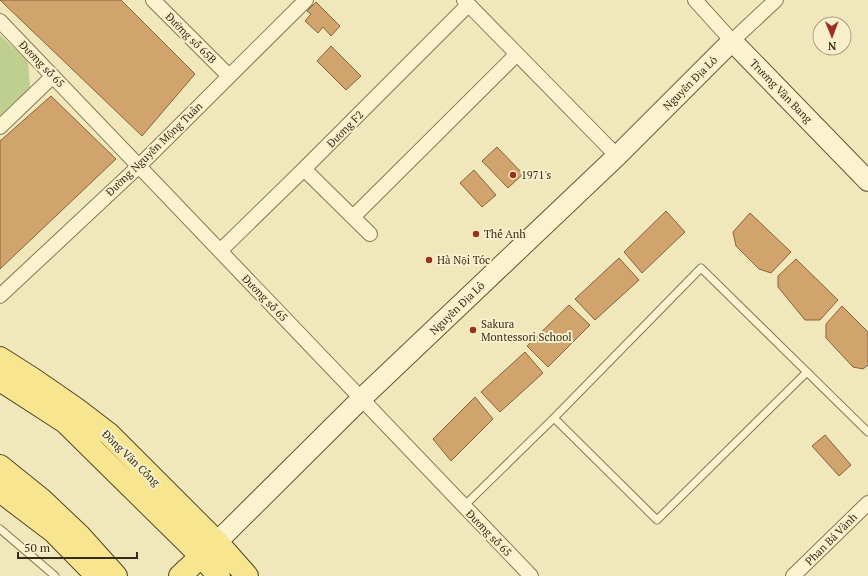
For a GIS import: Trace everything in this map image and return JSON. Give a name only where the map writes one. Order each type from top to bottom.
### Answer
[{"type":"main road","name":"Đồng Văn Cống","points":[[0,358],[75,408],[109,434],[209,549],[219,576]]},
{"type":"main road","name":"Đồng Văn Cống","points":[[0,380],[65,422],[209,549],[247,576]]},
{"type":"main road","points":[[0,466],[41,499],[75,530],[116,576]]},
{"type":"main road","points":[[0,491],[54,532],[97,576]]},
{"type":"main road","points":[[180,576],[209,549]]},
{"type":"street","name":"Đường số 65B","points":[[153,0],[229,76]]},
{"type":"street","name":"Đường Nguyễn Mộng Tuân","points":[[0,296],[139,166],[306,0]]},
{"type":"street","name":"Trương Văn Bang","points":[[695,0],[732,41],[868,181]]},
{"type":"street","points":[[732,41],[776,0]]},
{"type":"street","points":[[466,2],[617,156]]},
{"type":"street","name":"Đương F2","points":[[220,250],[304,169],[466,2]]},
{"type":"street","name":"Đương số 65","points":[[0,21],[530,576]]},
{"type":"street","name":"Nguyễn Địa Lô","points":[[209,549],[362,399],[617,156],[732,41]]},
{"type":"street","points":[[353,217],[517,54]]},
{"type":"street","points":[[0,127],[53,76]]},
{"type":"street","points":[[304,169],[370,234]]},
{"type":"street","name":"Phan Bá Vành","points":[[793,576],[868,503]]},
{"type":"lane","points":[[464,506],[554,418],[701,268],[868,432]]},
{"type":"lane","points":[[554,418],[657,520],[807,372]]},
{"type":"lane","points":[[0,529],[55,576]]},
{"type":"green space","points":[[0,35],[28,61],[30,88],[0,117]]},
{"type":"building","points":[[0,0],[121,0],[195,74],[142,136]]},
{"type":"building","points":[[316,2],[340,26],[331,36],[323,27],[318,33],[305,21],[311,14],[307,11]]},
{"type":"building","points":[[331,46],[361,76],[346,90],[317,61]]},
{"type":"building","points":[[51,96],[116,159],[0,269],[0,141]]},
{"type":"building","points":[[497,147],[523,174],[508,188],[482,161]]},
{"type":"building","points":[[474,170],[496,195],[482,207],[460,183]]},
{"type":"building","points":[[666,211],[685,232],[642,273],[624,252]]},
{"type":"building","points":[[750,213],[791,252],[771,273],[759,269],[736,246],[733,232]]},
{"type":"building","points":[[619,258],[639,280],[595,320],[575,299]]},
{"type":"building","points":[[796,259],[838,300],[820,320],[805,320],[778,287],[778,276]]},
{"type":"building","points":[[569,305],[590,325],[548,367],[527,346]]},
{"type":"building","points":[[842,306],[868,332],[868,365],[863,369],[853,367],[826,338],[826,324]]},
{"type":"building","points":[[525,352],[543,373],[500,412],[481,392]]},
{"type":"building","points":[[475,397],[493,419],[451,461],[433,439]]},
{"type":"building","points":[[825,435],[851,465],[839,476],[812,446]]},
{"type":"place","name":"1971's","points":[[513,175]]},
{"type":"place","name":"Thế Anh","points":[[476,234]]},
{"type":"place","name":"Hà Nội Tóc","points":[[429,260]]},
{"type":"place","name":"Sakura Montessori School","points":[[473,330]]}]
